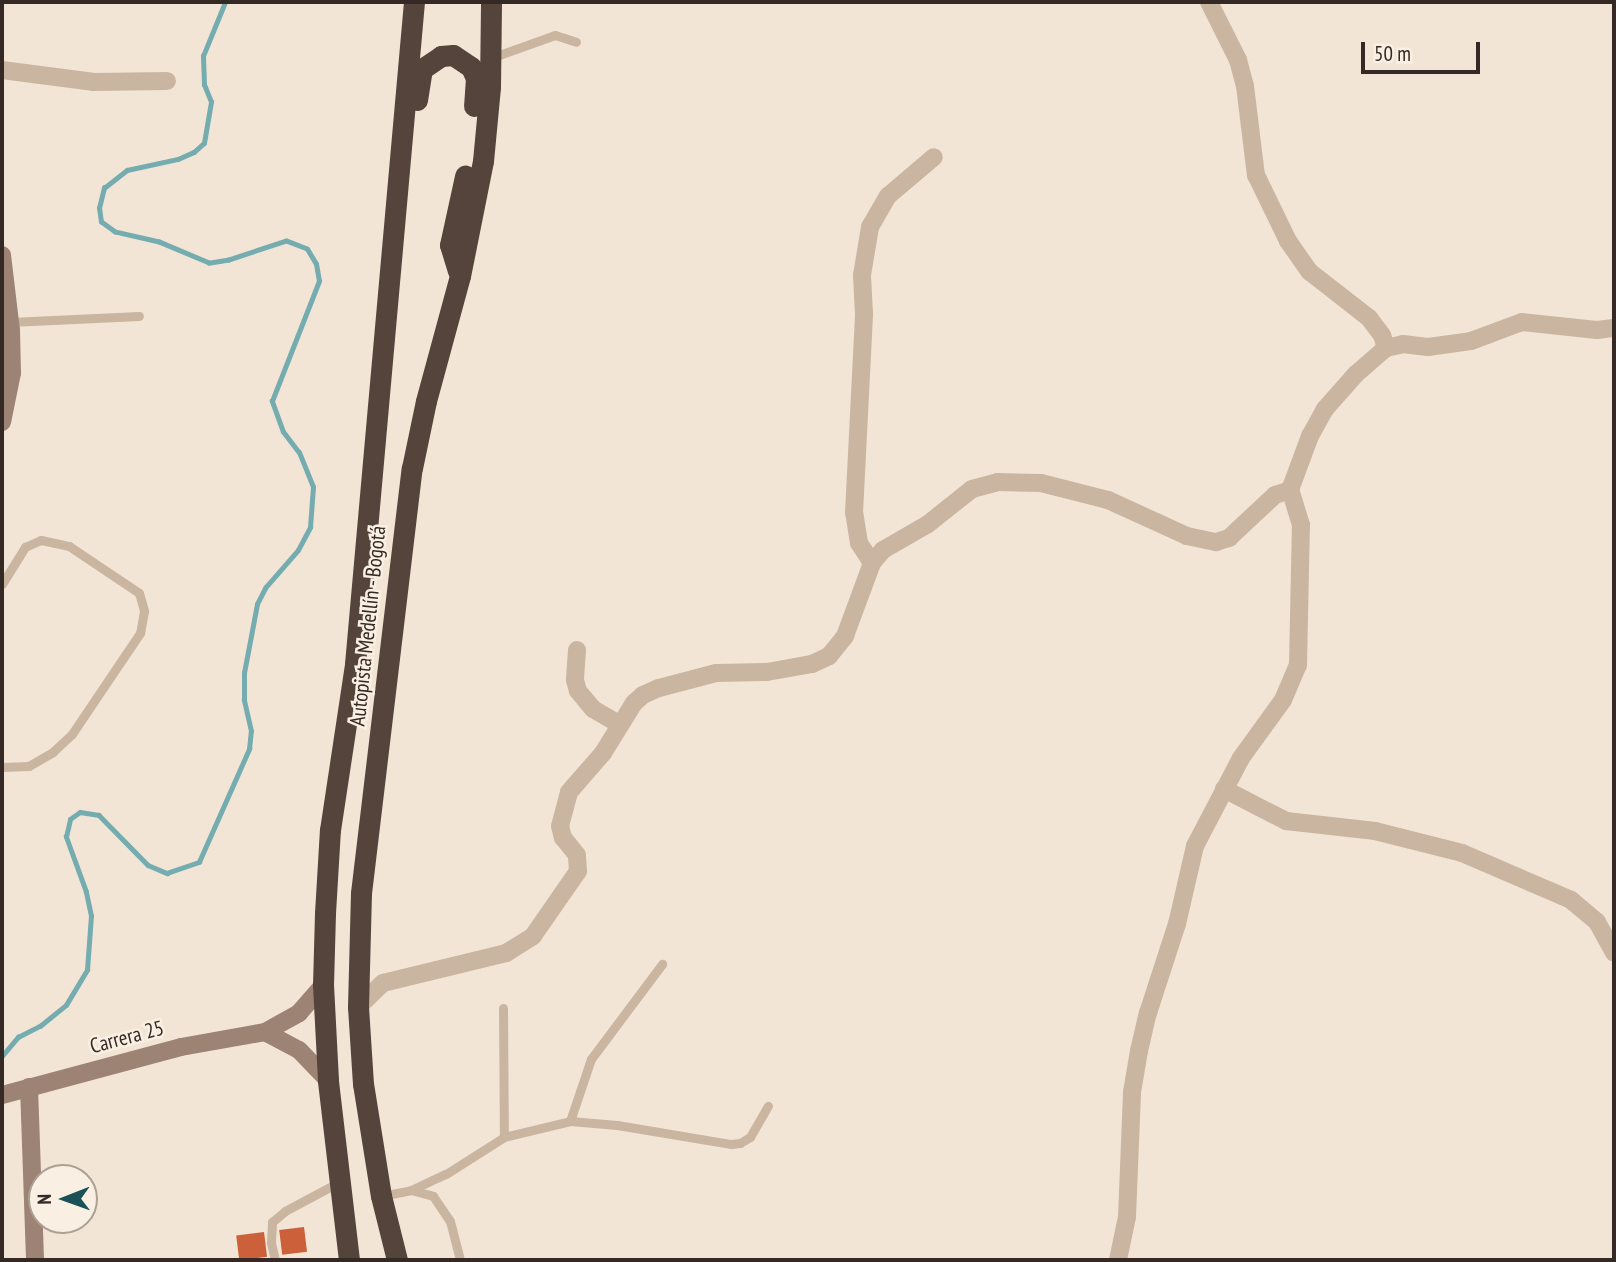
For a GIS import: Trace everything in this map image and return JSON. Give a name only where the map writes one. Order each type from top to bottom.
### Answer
[{"type":"highway","name":"Autopista Medellín - Bogotá","points":[[349,1260],[328,1080],[323,985],[330,830],[355,664],[392,215],[414,2]]},
{"type":"highway","name":"Autopista Medellín - Bogotá","points":[[397,1260],[382,1196],[363,1084],[358,1007],[361,893],[385,707],[402,537],[426,401],[460,276],[483,161],[491,58],[491,2]]},
{"type":"highway","points":[[392,215],[409,188],[422,69],[441,55],[463,59],[471,67],[476,89],[469,159],[450,245],[460,276]]},
{"type":"main road","points":[[2,255],[10,322],[12,373],[2,422]]},
{"type":"main road","name":"Carrera 25","points":[[2,1095],[181,1046],[265,1032],[299,1013],[323,985]]},
{"type":"main road","points":[[265,1032],[299,1050],[328,1080]]},
{"type":"main road","points":[[29,1087],[35,1260]]},
{"type":"street","points":[[1209,2],[1238,60],[1245,86],[1256,175],[1288,241],[1310,272],[1369,318],[1382,335],[1386,348]]},
{"type":"street","points":[[2,70],[94,82],[167,81]]},
{"type":"street","points":[[872,563],[859,542],[854,513],[864,314],[862,275],[870,227],[888,196],[934,157]]},
{"type":"street","points":[[1118,1260],[1127,1217],[1132,1092],[1139,1051],[1148,1013],[1175,935],[1195,846],[1241,758],[1283,700],[1298,666],[1301,524],[1290,490],[1311,436],[1325,409],[1356,374],[1386,348],[1403,344],[1428,348],[1471,341],[1522,322],[1597,330],[1614,328]]},
{"type":"street","points":[[358,1007],[383,983],[506,953],[533,936],[578,871],[577,855],[563,838],[560,826],[569,792],[603,753],[618,724],[643,695],[716,673],[767,672],[812,664],[829,656],[845,636],[872,563],[883,550],[928,524],[972,489],[985,483],[1041,483],[1108,500],[1187,536],[1216,542],[1229,538],[1275,495],[1290,490]]},
{"type":"street","points":[[577,650],[575,680],[578,691],[593,709],[618,724]]},
{"type":"street","points":[[1224,789],[1286,821],[1375,831],[1462,853],[1496,867],[1571,900],[1597,922],[1614,953]]},
{"type":"lane","points":[[491,58],[555,34],[576,42]]},
{"type":"lane","points":[[10,322],[139,316]]},
{"type":"lane","points":[[2,584],[25,547],[41,540],[69,546],[139,593],[144,611],[140,633],[72,734],[53,752],[29,766],[2,767]]},
{"type":"lane","points":[[570,1121],[591,1059],[662,964]]},
{"type":"lane","points":[[503,1008],[504,1137]]},
{"type":"lane","points":[[382,1196],[411,1190],[446,1174],[504,1137],[570,1121],[617,1125],[731,1144],[750,1137],[768,1106]]},
{"type":"lane","points":[[275,1260],[271,1242],[272,1222],[285,1211],[340,1182]]},
{"type":"lane","points":[[411,1190],[433,1196],[439,1204],[450,1221],[460,1260]]},
{"type":"building","points":[[304,1227],[307,1252],[282,1255],[279,1230]]},
{"type":"building","points":[[264,1232],[267,1257],[239,1260],[236,1235]]},
{"type":"waterway","points":[[2,1056],[18,1037],[40,1026],[66,1005],[87,970],[91,916],[86,892],[66,837],[70,819],[80,812],[99,815],[148,865],[167,873],[199,862],[249,749],[251,731],[244,700],[244,673],[257,604],[265,588],[298,550],[310,527],[313,487],[299,453],[283,432],[272,401],[319,281],[316,264],[307,249],[286,241],[229,260],[209,263],[159,242],[115,232],[101,222],[99,208],[104,188],[127,170],[178,159],[194,152],[204,143],[211,102],[204,85],[203,56],[225,2]]}]
